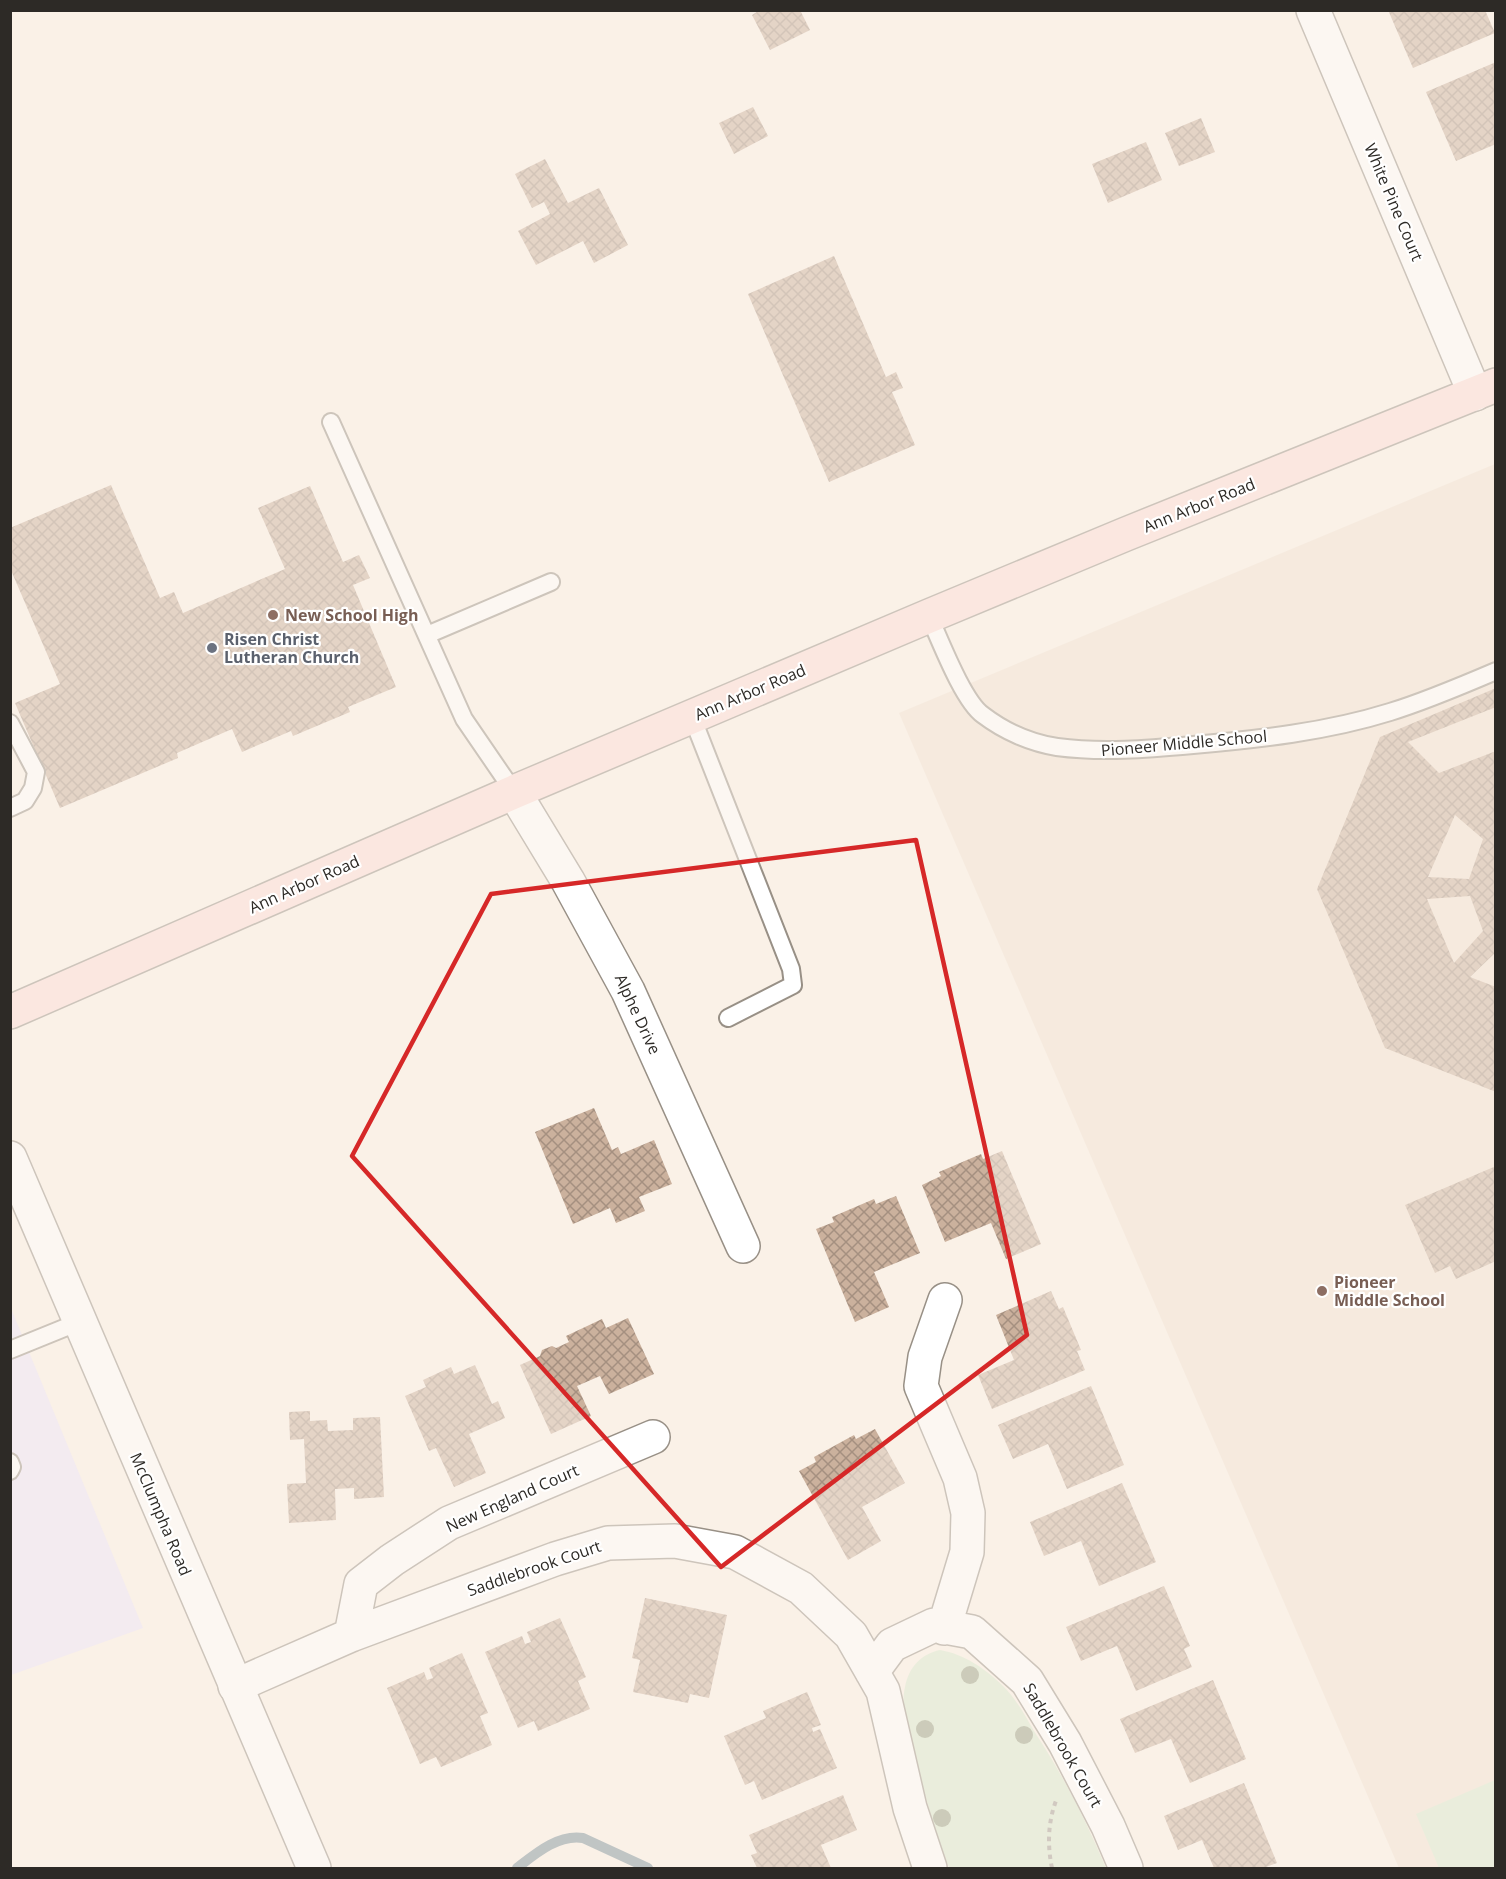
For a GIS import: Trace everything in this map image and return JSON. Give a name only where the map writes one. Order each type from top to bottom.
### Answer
[{"type":"main road","name":"Ann Arbor Road","points":[[10,1012],[514,792],[928,616],[1485,390]]},
{"type":"street","name":"White Pine Court","points":[[1313,10],[1485,390]]},
{"type":"street","name":"Alphe Drive","points":[[514,792],[628,991],[743,1246]]},
{"type":"street","name":"McClumpha Road","points":[[11,1161],[314,1869]]},
{"type":"street","points":[[944,1628],[967,1552],[968,1513],[960,1478],[921,1386],[925,1357],[945,1300]]},
{"type":"street","name":"New England Court","points":[[351,1635],[361,1584],[439,1529],[653,1437]]},
{"type":"street","name":"Saddlebrook Court","points":[[235,1686],[351,1635],[555,1559],[608,1543],[675,1541],[735,1552],[801,1588],[851,1635],[883,1691],[910,1808],[930,1869]]},
{"type":"street","name":"Saddlebrook Court","points":[[872,1672],[892,1645],[934,1625],[972,1632],[1028,1681],[1083,1777],[1108,1826],[1126,1869]]},
{"type":"lane","points":[[331,422],[464,719],[514,792]]},
{"type":"lane","points":[[427,635],[551,582]]},
{"type":"lane","name":"Pioneer Middle School","points":[[928,616],[963,691],[980,714],[1013,734],[1055,747],[1102,750],[1154,748],[1234,741],[1329,727],[1390,712],[1448,692],[1496,671]]},
{"type":"lane","points":[[692,717],[791,969],[794,985],[728,1018]]},
{"type":"lane","points":[[10,723],[36,772],[33,788],[25,801],[10,807]]},
{"type":"lane","points":[[10,1350],[79,1322]]},
{"type":"lane","points":[[10,1462],[12,1467],[10,1471]]},
{"type":"path","points":[[1052,1869],[1048,1830],[1054,1806],[1058,1795],[1066,1787],[1083,1777]]},
{"type":"highlighted area","points":[[916,840],[1027,1335],[721,1567],[352,1156],[491,894]]},
{"type":"shaded area","name":"Pioneer Middle School","points":[[1495,464],[1495,1868],[1399,1868],[899,713]]},
{"type":"shaded area","points":[[10,1306],[143,1628],[11,1675],[10,1675]]},
{"type":"green space","points":[[940,1650],[958,1655],[982,1668],[1012,1696],[1064,1781],[1106,1868],[949,1868],[934,1826],[904,1712],[905,1687],[909,1673],[922,1658]]},
{"type":"green space","points":[[1495,1780],[1495,1868],[1439,1868],[1416,1814]]},
{"type":"building","points":[[760,10],[800,10],[810,30],[770,50],[752,15]]},
{"type":"building","points":[[1388,10],[1485,10],[1495,33],[1413,68]]},
{"type":"building","points":[[1496,62],[1496,144],[1456,161],[1426,92]]},
{"type":"building","points":[[753,107],[768,136],[734,154],[719,123]]},
{"type":"building","points":[[1201,118],[1215,152],[1179,166],[1165,133]]},
{"type":"building","points":[[1146,142],[1162,180],[1108,203],[1092,164]]},
{"type":"building","points":[[545,159],[568,203],[599,188],[628,245],[594,263],[583,241],[536,265],[518,231],[550,214],[544,202],[532,208],[515,174]]},
{"type":"building","points":[[834,256],[886,377],[896,372],[903,388],[892,392],[915,445],[829,482],[748,294]]},
{"type":"building","name":"Risen Christ Lutheran Church","points":[[111,485],[160,598],[174,592],[183,613],[285,569],[258,508],[310,486],[343,562],[359,555],[370,578],[353,585],[396,687],[348,707],[350,712],[293,736],[291,731],[242,752],[232,729],[177,753],[178,758],[60,808],[15,703],[60,684],[10,568],[10,528]]},
{"type":"building","points":[[1496,688],[1496,707],[1408,742],[1439,773],[1496,751],[1496,952],[1470,977],[1496,987],[1496,1092],[1385,1048],[1317,889],[1380,737]],"holes":[[[1455,815],[1483,839],[1469,879],[1428,877]],[[1470,896],[1483,931],[1454,963],[1427,899]]]},
{"type":"building","points":[[594,1108],[612,1150],[618,1147],[621,1154],[654,1140],[672,1184],[639,1197],[645,1211],[616,1223],[610,1208],[573,1224],[535,1132]]},
{"type":"building","points":[[1002,1151],[1041,1244],[1006,1259],[991,1223],[945,1242],[922,1185],[941,1176],[939,1172],[981,1154],[983,1159]]},
{"type":"building","points":[[1496,1166],[1496,1261],[1456,1279],[1450,1266],[1435,1273],[1405,1205]]},
{"type":"building","points":[[896,1196],[920,1253],[874,1272],[889,1307],[855,1322],[816,1229],[834,1222],[832,1217],[874,1199],[876,1204]]},
{"type":"building","points":[[1051,1291],[1059,1309],[1063,1307],[1081,1350],[1077,1351],[1085,1370],[992,1409],[978,1375],[1014,1360],[996,1315]]},
{"type":"building","points":[[628,1318],[654,1374],[609,1394],[600,1376],[577,1386],[591,1416],[551,1434],[520,1365],[540,1356],[542,1350],[552,1346],[556,1348],[569,1342],[566,1336],[602,1319],[606,1328]]},
{"type":"building","points":[[475,1365],[492,1404],[498,1401],[505,1418],[469,1434],[486,1473],[454,1487],[436,1448],[429,1451],[405,1396],[426,1387],[423,1380],[451,1367],[454,1374]]},
{"type":"building","points":[[1091,1386],[1124,1465],[1067,1489],[1048,1444],[1013,1459],[998,1425]]},
{"type":"building","points":[[310,1411],[310,1421],[327,1420],[328,1431],[353,1430],[353,1418],[380,1417],[384,1497],[354,1499],[354,1488],[335,1489],[336,1520],[289,1523],[287,1484],[306,1483],[304,1439],[290,1440],[289,1412]]},
{"type":"building","points":[[875,1429],[905,1483],[862,1507],[881,1541],[848,1560],[799,1471],[816,1462],[814,1457],[854,1435],[856,1439]]},
{"type":"building","points":[[1122,1483],[1156,1562],[1099,1586],[1081,1541],[1044,1556],[1030,1522]]},
{"type":"building","points":[[1164,1586],[1190,1646],[1184,1649],[1192,1667],[1136,1691],[1117,1646],[1081,1661],[1066,1627]]},
{"type":"building","points":[[645,1598],[727,1615],[709,1698],[690,1694],[688,1703],[633,1692],[640,1660],[632,1658]]},
{"type":"building","points":[[560,1618],[586,1677],[578,1681],[590,1709],[538,1731],[534,1721],[518,1728],[485,1652],[522,1636],[525,1644],[531,1642],[527,1632]]},
{"type":"building","points":[[462,1653],[488,1713],[480,1716],[492,1745],[441,1767],[436,1757],[420,1764],[387,1688],[424,1672],[427,1680],[433,1678],[429,1668]]},
{"type":"building","points":[[1213,1680],[1246,1759],[1190,1783],[1171,1739],[1135,1753],[1120,1719]]},
{"type":"building","points":[[807,1692],[821,1725],[812,1728],[813,1732],[820,1729],[837,1768],[762,1800],[754,1781],[745,1785],[724,1736],[766,1718],[763,1711]]},
{"type":"building","points":[[1244,1783],[1277,1863],[1263,1868],[1214,1868],[1202,1840],[1178,1850],[1164,1816]]},
{"type":"building","points":[[843,1795],[857,1830],[821,1845],[831,1868],[757,1868],[751,1855],[757,1853],[749,1835]]},
{"type":"waterway","points":[[517,1868],[547,1846],[574,1838],[583,1838],[648,1868]]},
{"type":"place","name":"New School High","points":[[273,615]]},
{"type":"place","name":"Risen Christ Lutheran Church","points":[[212,648]]},
{"type":"place","name":"Pioneer Middle School","points":[[1322,1291]]}]
